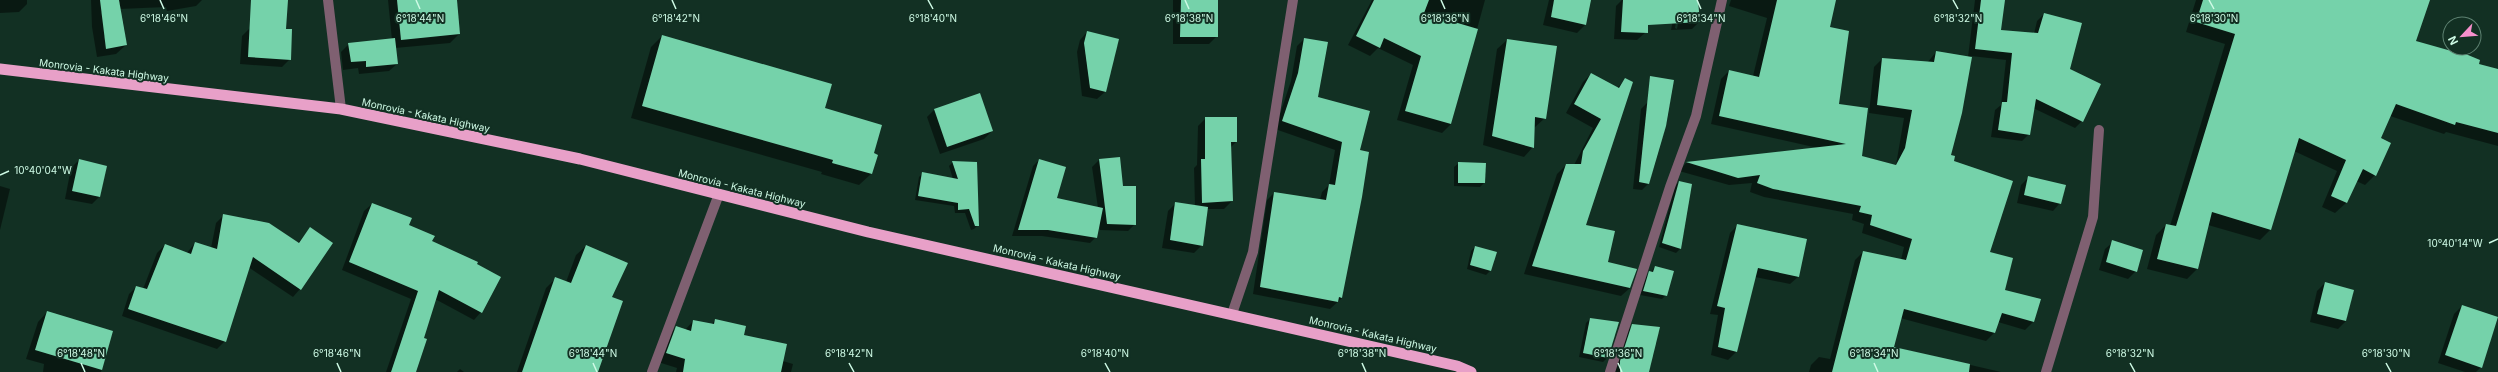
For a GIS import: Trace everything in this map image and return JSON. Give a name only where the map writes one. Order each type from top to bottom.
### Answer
[{"type":"highway","name":"Monrovia - Kakata Highway","points":[[0,69],[341,110],[580,159],[868,232],[1450,364],[1471,372]]},
{"type":"street","points":[[328,0],[341,110]]},
{"type":"street","points":[[1232,314],[1253,252],[1293,0]]},
{"type":"street","points":[[1610,372],[1670,187],[1696,116],[1722,0]]},
{"type":"street","points":[[2046,372],[2093,217],[2099,130]]},
{"type":"street","points":[[652,372],[719,194]]},
{"type":"building","points":[[100,0],[119,0],[127,45],[106,49]]},
{"type":"building","points":[[251,0],[288,0],[286,29],[292,29],[291,60],[248,57]]},
{"type":"building","points":[[397,0],[457,0],[460,34],[401,40]]},
{"type":"building","points":[[1181,0],[1218,0],[1218,37],[1180,37]]},
{"type":"building","points":[[1374,0],[1429,0],[1424,13],[1478,29],[1451,124],[1405,111],[1421,56],[1384,38],[1380,48],[1356,36]]},
{"type":"building","points":[[1554,0],[1591,0],[1586,25],[1551,17]]},
{"type":"building","points":[[1623,0],[1698,0],[1700,22],[1648,25],[1648,33],[1621,32]]},
{"type":"building","points":[[1777,0],[1836,0],[1830,27],[1849,31],[1839,104],[1868,108],[1862,156],[1896,165],[1905,148],[1912,110],[1877,105],[1882,58],[1934,62],[1936,51],[1972,57],[1962,113],[1951,155],[1955,156],[1954,161],[2013,181],[1990,252],[2013,258],[2005,290],[2041,299],[2034,322],[2002,313],[1995,333],[1904,309],[1894,347],[1970,364],[1969,372],[1832,372],[1863,251],[1906,260],[1912,239],[1870,225],[1872,215],[1859,212],[1861,206],[1773,189],[1757,183],[1760,175],[1738,178],[1686,162],[1846,144],[1719,116],[1729,70],[1759,77]]},
{"type":"building","points":[[1981,0],[2005,0],[2001,30],[2038,33],[2044,13],[2082,23],[2070,69],[2101,84],[2083,122],[2036,99],[2030,135],[1998,130],[2002,102],[2007,102],[2012,53],[1975,49]]},
{"type":"building","points":[[2203,0],[2430,0],[2416,41],[2442,48],[2442,56],[2470,56],[2480,60],[2479,64],[2498,69],[2498,133],[2456,122],[2455,125],[2396,104],[2381,138],[2391,143],[2376,176],[2363,169],[2347,203],[2331,196],[2346,160],[2299,138],[2271,230],[2212,212],[2198,269],[2157,259],[2166,224],[2176,226],[2235,34],[2196,22]]},
{"type":"building","points":[[1087,31],[1119,39],[1106,92],[1090,88],[1084,43]]},
{"type":"building","points":[[662,35],[832,84],[825,108],[882,125],[874,153],[878,155],[872,174],[832,163],[833,160],[642,106]]},
{"type":"building","points":[[395,38],[398,64],[366,67],[366,61],[351,62],[348,43]]},
{"type":"building","points":[[1304,38],[1328,42],[1318,97],[1370,111],[1360,150],[1369,152],[1362,197],[1342,298],[1339,297],[1338,302],[1260,287],[1274,192],[1326,200],[1329,184],[1335,185],[1342,142],[1282,121],[1298,73]]},
{"type":"building","points":[[1507,39],[1557,46],[1546,119],[1535,117],[1534,148],[1492,136]]},
{"type":"building","points":[[1591,73],[1619,88],[1625,78],[1633,82],[1586,225],[1615,231],[1608,262],[1637,269],[1630,288],[1532,266],[1566,164],[1581,164],[1583,151],[1601,119],[1574,104]]},
{"type":"building","points":[[1650,76],[1674,80],[1666,126],[1649,184],[1639,182]]},
{"type":"building","points":[[980,93],[993,131],[947,147],[934,109]]},
{"type":"building","points":[[1205,117],[1237,117],[1237,142],[1231,142],[1233,201],[1202,203],[1201,159],[1205,159]]},
{"type":"building","points":[[1120,157],[1123,186],[1136,186],[1136,225],[1107,224],[1099,159]]},
{"type":"building","points":[[79,159],[107,166],[100,197],[72,191]]},
{"type":"building","points":[[1039,159],[1066,167],[1057,198],[1103,208],[1097,238],[1048,230],[1018,230]]},
{"type":"building","points":[[952,161],[977,162],[979,226],[975,226],[969,209],[958,210],[958,203],[918,196],[922,172],[958,179]]},
{"type":"building","points":[[1458,162],[1486,163],[1485,183],[1458,183]]},
{"type":"building","points":[[2028,176],[2066,185],[2061,204],[2024,195]]},
{"type":"building","points":[[1679,181],[1692,184],[1681,249],[1662,243]]},
{"type":"building","points":[[1175,202],[1208,207],[1203,246],[1170,240]]},
{"type":"building","points":[[372,203],[412,218],[409,225],[435,236],[432,241],[478,262],[477,264],[501,277],[482,313],[439,290],[424,338],[427,339],[416,372],[391,372],[418,291],[349,262]]},
{"type":"building","points":[[223,214],[269,223],[299,243],[310,227],[333,243],[301,290],[253,257],[226,342],[128,309],[136,286],[147,289],[165,244],[191,254],[195,242],[217,249]]},
{"type":"building","points":[[1737,224],[1807,239],[1799,277],[1758,268],[1737,352],[1718,347],[1725,308],[1717,306]]},
{"type":"building","points":[[2112,240],[2143,250],[2137,272],[2106,262]]},
{"type":"building","points":[[586,245],[628,263],[612,297],[623,301],[598,372],[522,372],[555,277],[571,283]]},
{"type":"building","points":[[1475,246],[1497,252],[1491,271],[1470,265]]},
{"type":"building","points":[[1655,266],[1674,271],[1667,296],[1643,291],[1649,271],[1653,272]]},
{"type":"building","points":[[2325,282],[2354,290],[2346,321],[2317,314]]},
{"type":"building","points":[[2462,305],[2498,317],[2482,368],[2445,355]]},
{"type":"building","points":[[47,311],[113,331],[102,370],[35,350]]},
{"type":"building","points":[[1590,318],[1619,322],[1608,358],[1583,353]]},
{"type":"building","points":[[715,319],[746,326],[744,335],[787,344],[781,372],[683,372],[685,359],[666,353],[676,326],[691,331],[693,320],[714,324]]},
{"type":"building","points":[[1632,324],[1660,327],[1649,372],[1620,372],[1620,361]]}]
